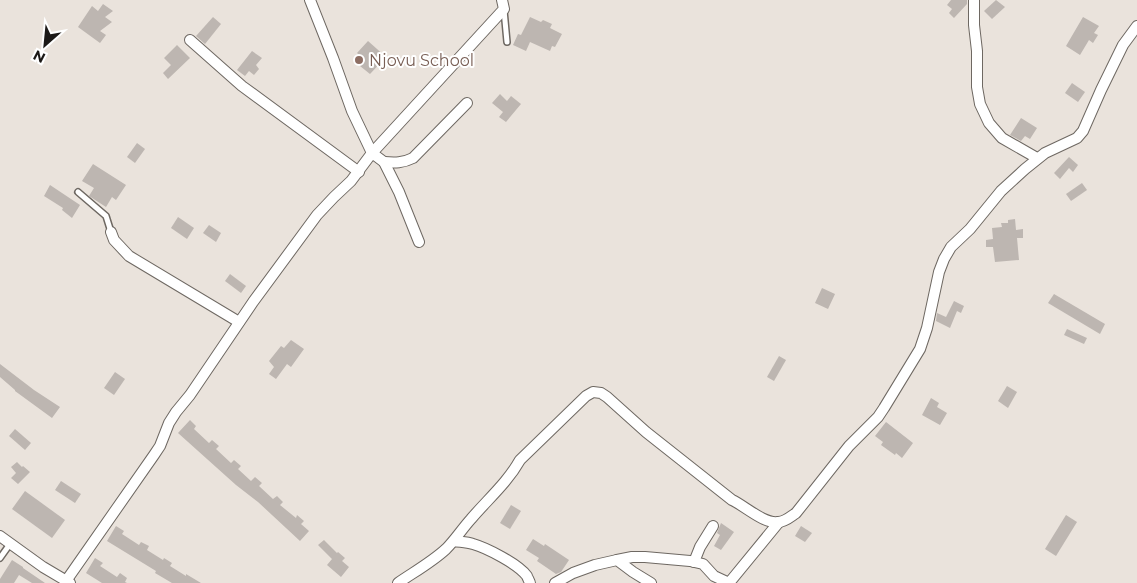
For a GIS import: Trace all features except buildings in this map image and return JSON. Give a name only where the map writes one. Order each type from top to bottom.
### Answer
[{"type":"street","points":[[310,0],[352,111],[372,153],[384,162],[399,192],[419,242]]},
{"type":"street","points":[[974,0],[977,51],[976,86],[980,104],[989,123],[1002,138],[1036,158]]},
{"type":"street","points":[[0,536],[68,582],[160,446],[169,423],[176,412],[317,215],[359,172],[372,153],[503,5]]},
{"type":"street","points":[[398,583],[445,550],[471,518],[494,496],[520,460],[586,396],[594,392],[601,393],[607,397],[646,432],[732,500],[762,518],[770,522],[779,522],[788,519],[796,513],[849,446],[878,417],[920,349],[924,339],[938,272],[951,247],[970,229],[1001,191],[1036,158],[1077,138],[1083,131],[1123,45],[1137,26]]},
{"type":"street","points":[[190,40],[242,86],[359,172]]},
{"type":"street","points":[[384,162],[400,163],[413,158],[467,103]]},
{"type":"street","points":[[111,232],[114,240],[129,256],[239,322]]},
{"type":"street","points":[[555,583],[587,567],[632,557],[645,557],[703,564],[714,576],[729,583],[779,522]]},
{"type":"street","points":[[694,562],[713,526]]},
{"type":"street","points":[[454,541],[473,544],[503,558],[519,568],[527,576],[530,583]]},
{"type":"street","points":[[617,560],[650,583]]},
{"type":"lane","points":[[503,5],[507,42]]},
{"type":"lane","points":[[78,192],[106,216],[111,232]]},
{"type":"lane","points":[[0,558],[10,544]]},
{"type":"place","name":"Njovu School","points":[[359,60]]}]
